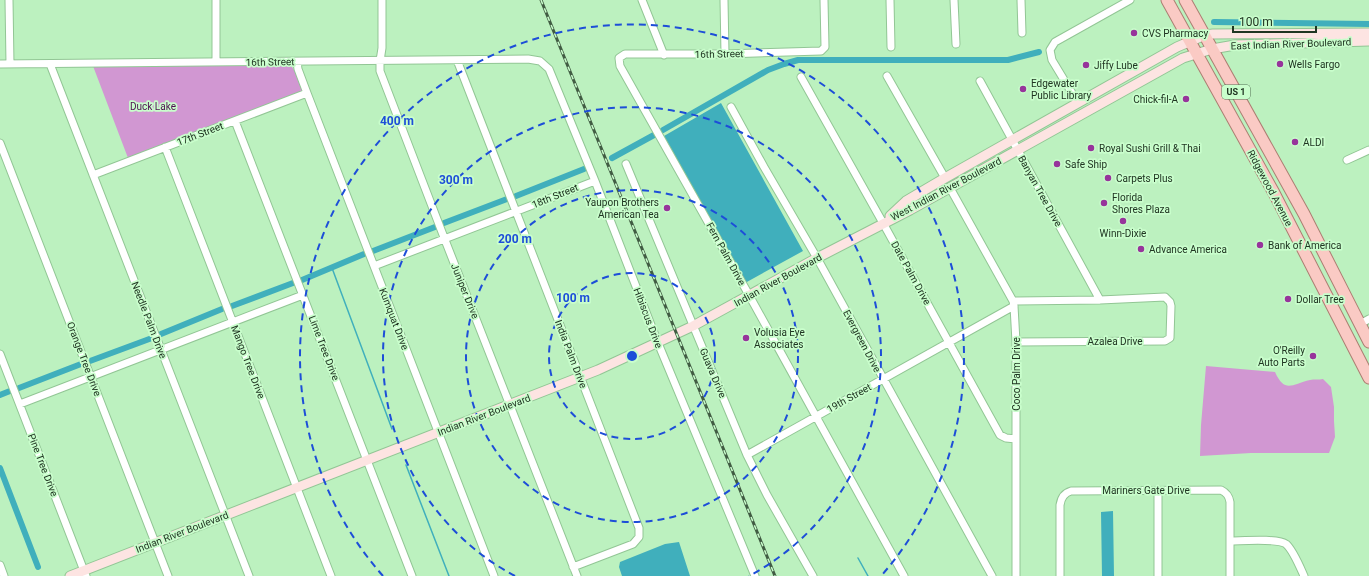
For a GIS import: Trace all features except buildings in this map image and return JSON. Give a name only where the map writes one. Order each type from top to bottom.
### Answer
[{"type":"main road","name":"Ridgewood Avenue","points":[[1167,0],[1274,193],[1369,378]]},
{"type":"main road","name":"Ridgewood Avenue","points":[[1185,0],[1365,321],[1369,342]]},
{"type":"main road","name":"East Indian River Boulevard","points":[[1212,49],[1259,38],[1369,33]]},
{"type":"main road","name":"West Indian River Boulevard","points":[[883,223],[906,202],[945,178],[1190,41],[1205,35]]},
{"type":"main road","name":"East Indian River Boulevard","points":[[1205,35],[1369,41]]},
{"type":"main road","name":"West Indian River Boulevard","points":[[883,223],[950,188],[1183,58],[1212,49]]},
{"type":"main road","points":[[1274,193],[1284,194],[1304,214]]},
{"type":"main road","name":"Indian River Boulevard","points":[[70,576],[85,573],[155,543],[580,377],[693,326],[883,223]]},
{"type":"main road","points":[[1330,302],[1340,309],[1344,317],[1350,321],[1365,321]]},
{"type":"main road","points":[[1346,332],[1354,332],[1361,336],[1369,350]]},
{"type":"street","points":[[9,0],[10,64]]},
{"type":"street","points":[[216,0],[216,62]]},
{"type":"street","name":"Juniper Drive","points":[[382,0],[382,48],[380,71],[577,576]]},
{"type":"street","points":[[642,0],[664,55]]},
{"type":"street","points":[[724,0],[725,54]]},
{"type":"street","name":"16th Street","points":[[619,58],[625,54],[664,55],[821,51],[825,47],[824,0]]},
{"type":"street","points":[[890,0],[891,47]]},
{"type":"street","points":[[954,0],[956,44]]},
{"type":"street","points":[[1021,0],[1022,33]]},
{"type":"street","points":[[1078,103],[1052,60],[1050,50],[1055,42],[1130,0]]},
{"type":"street","name":"Fern Palm Drive","points":[[619,58],[620,66],[817,416],[904,576]]},
{"type":"street","name":"16th Street","points":[[0,64],[528,59],[540,61]]},
{"type":"street","name":"India Palm Drive","points":[[457,60],[638,528],[639,537],[633,544],[573,567]]},
{"type":"street","name":"Hibiscus Drive","points":[[540,61],[549,69],[595,181],[658,343],[755,576]]},
{"type":"street","name":"Kumquat Drive","points":[[297,62],[307,93],[494,576]]},
{"type":"street","name":"Needle Palm Drive","points":[[50,64],[249,576]]},
{"type":"street","points":[[887,76],[945,178]]},
{"type":"street","name":"Date Palm Drive","points":[[801,77],[1000,435],[1006,438],[1016,439]]},
{"type":"street","name":"Banyan Tree Drive","points":[[980,81],[1100,300]]},
{"type":"street","name":"17th Street","points":[[93,175],[307,93]]},
{"type":"street","name":"Evergreen Drive","points":[[731,107],[817,258],[992,576]]},
{"type":"street","name":"Lime Tree Drive","points":[[235,120],[412,576]]},
{"type":"street","name":"Orange Tree Drive","points":[[0,143],[168,576]]},
{"type":"street","name":"Mango Tree Drive","points":[[165,147],[331,576]]},
{"type":"street","points":[[1347,160],[1369,150]]},
{"type":"street","name":"Guava Drive","points":[[626,164],[747,454],[767,495],[813,576]]},
{"type":"street","name":"18th Street","points":[[374,266],[445,240],[595,181]]},
{"type":"street","name":"Coco Palm Drive","points":[[950,188],[1014,303],[1016,342],[1016,576]]},
{"type":"street","points":[[20,404],[303,295]]},
{"type":"street","name":"Azalea Drive","points":[[1016,342],[1165,341],[1170,338],[1171,306],[1170,302],[1165,297],[1100,300]]},
{"type":"street","points":[[1014,303],[1100,300]]},
{"type":"street","name":"19th Street","points":[[747,454],[950,343],[1014,303]]},
{"type":"street","name":"Pine Tree Drive","points":[[0,354],[85,573]]},
{"type":"street","points":[[1158,490],[1158,576]]},
{"type":"street","name":"Mariners Gate Drive","points":[[1060,576],[1060,505],[1064,494],[1071,491],[1158,490],[1222,490],[1226,492],[1230,502],[1230,576]]},
{"type":"street","points":[[1230,541],[1274,540],[1285,543],[1289,547],[1304,576]]},
{"type":"street","points":[[0,565],[4,576]]},
{"type":"green space","name":"Duck Lake","points":[[290,65],[300,84],[302,91],[299,94],[128,158],[93,66]]},
{"type":"green space","points":[[1206,366],[1275,372],[1282,383],[1290,386],[1310,380],[1323,379],[1331,387],[1334,407],[1335,437],[1329,453],[1251,453],[1200,456]]},
{"type":"water","points":[[721,103],[803,251],[745,283],[664,136]]},
{"type":"water","points":[[1113,511],[1114,576],[1102,576],[1101,512]]},
{"type":"water","points":[[679,542],[690,576],[622,576],[619,567],[620,562],[665,544]]},
{"type":"waterway","points":[[1214,22],[1369,24]]},
{"type":"waterway","points":[[663,130],[768,70],[798,60],[1008,60],[1039,52]]},
{"type":"waterway","points":[[612,158],[654,135]]},
{"type":"waterway","points":[[516,196],[584,169]]},
{"type":"waterway","points":[[444,223],[507,199]]},
{"type":"waterway","points":[[373,251],[435,227]]},
{"type":"waterway","points":[[302,280],[364,254]]},
{"type":"waterway","points":[[332,268],[392,429]]},
{"type":"waterway","points":[[232,306],[293,283]]},
{"type":"waterway","points":[[161,334],[222,309]]},
{"type":"waterway","points":[[90,361],[152,338]]},
{"type":"waterway","points":[[19,388],[81,364]]},
{"type":"waterway","points":[[0,395],[10,391]]},
{"type":"waterway","points":[[406,465],[449,576]]},
{"type":"waterway","points":[[0,468],[38,567]]},
{"type":"waterway","points":[[858,558],[868,576]]},
{"type":"railway","points":[[541,0],[775,576]]},
{"type":"place","name":"CVS Pharmacy","points":[[1134,33]]},
{"type":"place","name":"Wells Fargo","points":[[1280,64]]},
{"type":"place","name":"Jiffy Lube","points":[[1086,65]]},
{"type":"place","name":"Edgewater Public Library","points":[[1023,89]]},
{"type":"place","name":"Chick-fil-A","points":[[1186,99]]},
{"type":"place","name":"ALDI","points":[[1295,142]]},
{"type":"place","name":"Royal Sushi Grill & Thai","points":[[1091,148]]},
{"type":"place","name":"Safe Ship","points":[[1057,164]]},
{"type":"place","name":"Carpets Plus","points":[[1108,178]]},
{"type":"place","name":"Florida Shores Plaza","points":[[1104,203]]},
{"type":"place","name":"Yaupon Brothers American Tea","points":[[667,208]]},
{"type":"place","name":"Winn-Dixie","points":[[1123,221]]},
{"type":"place","name":"Bank of America","points":[[1260,245]]},
{"type":"place","name":"Advance America","points":[[1141,249]]},
{"type":"place","name":"Dollar Tree","points":[[1288,299]]},
{"type":"place","name":"Volusia Eye Associates","points":[[746,338]]},
{"type":"place","name":"O'Reilly Auto Parts","points":[[1313,356]]}]
